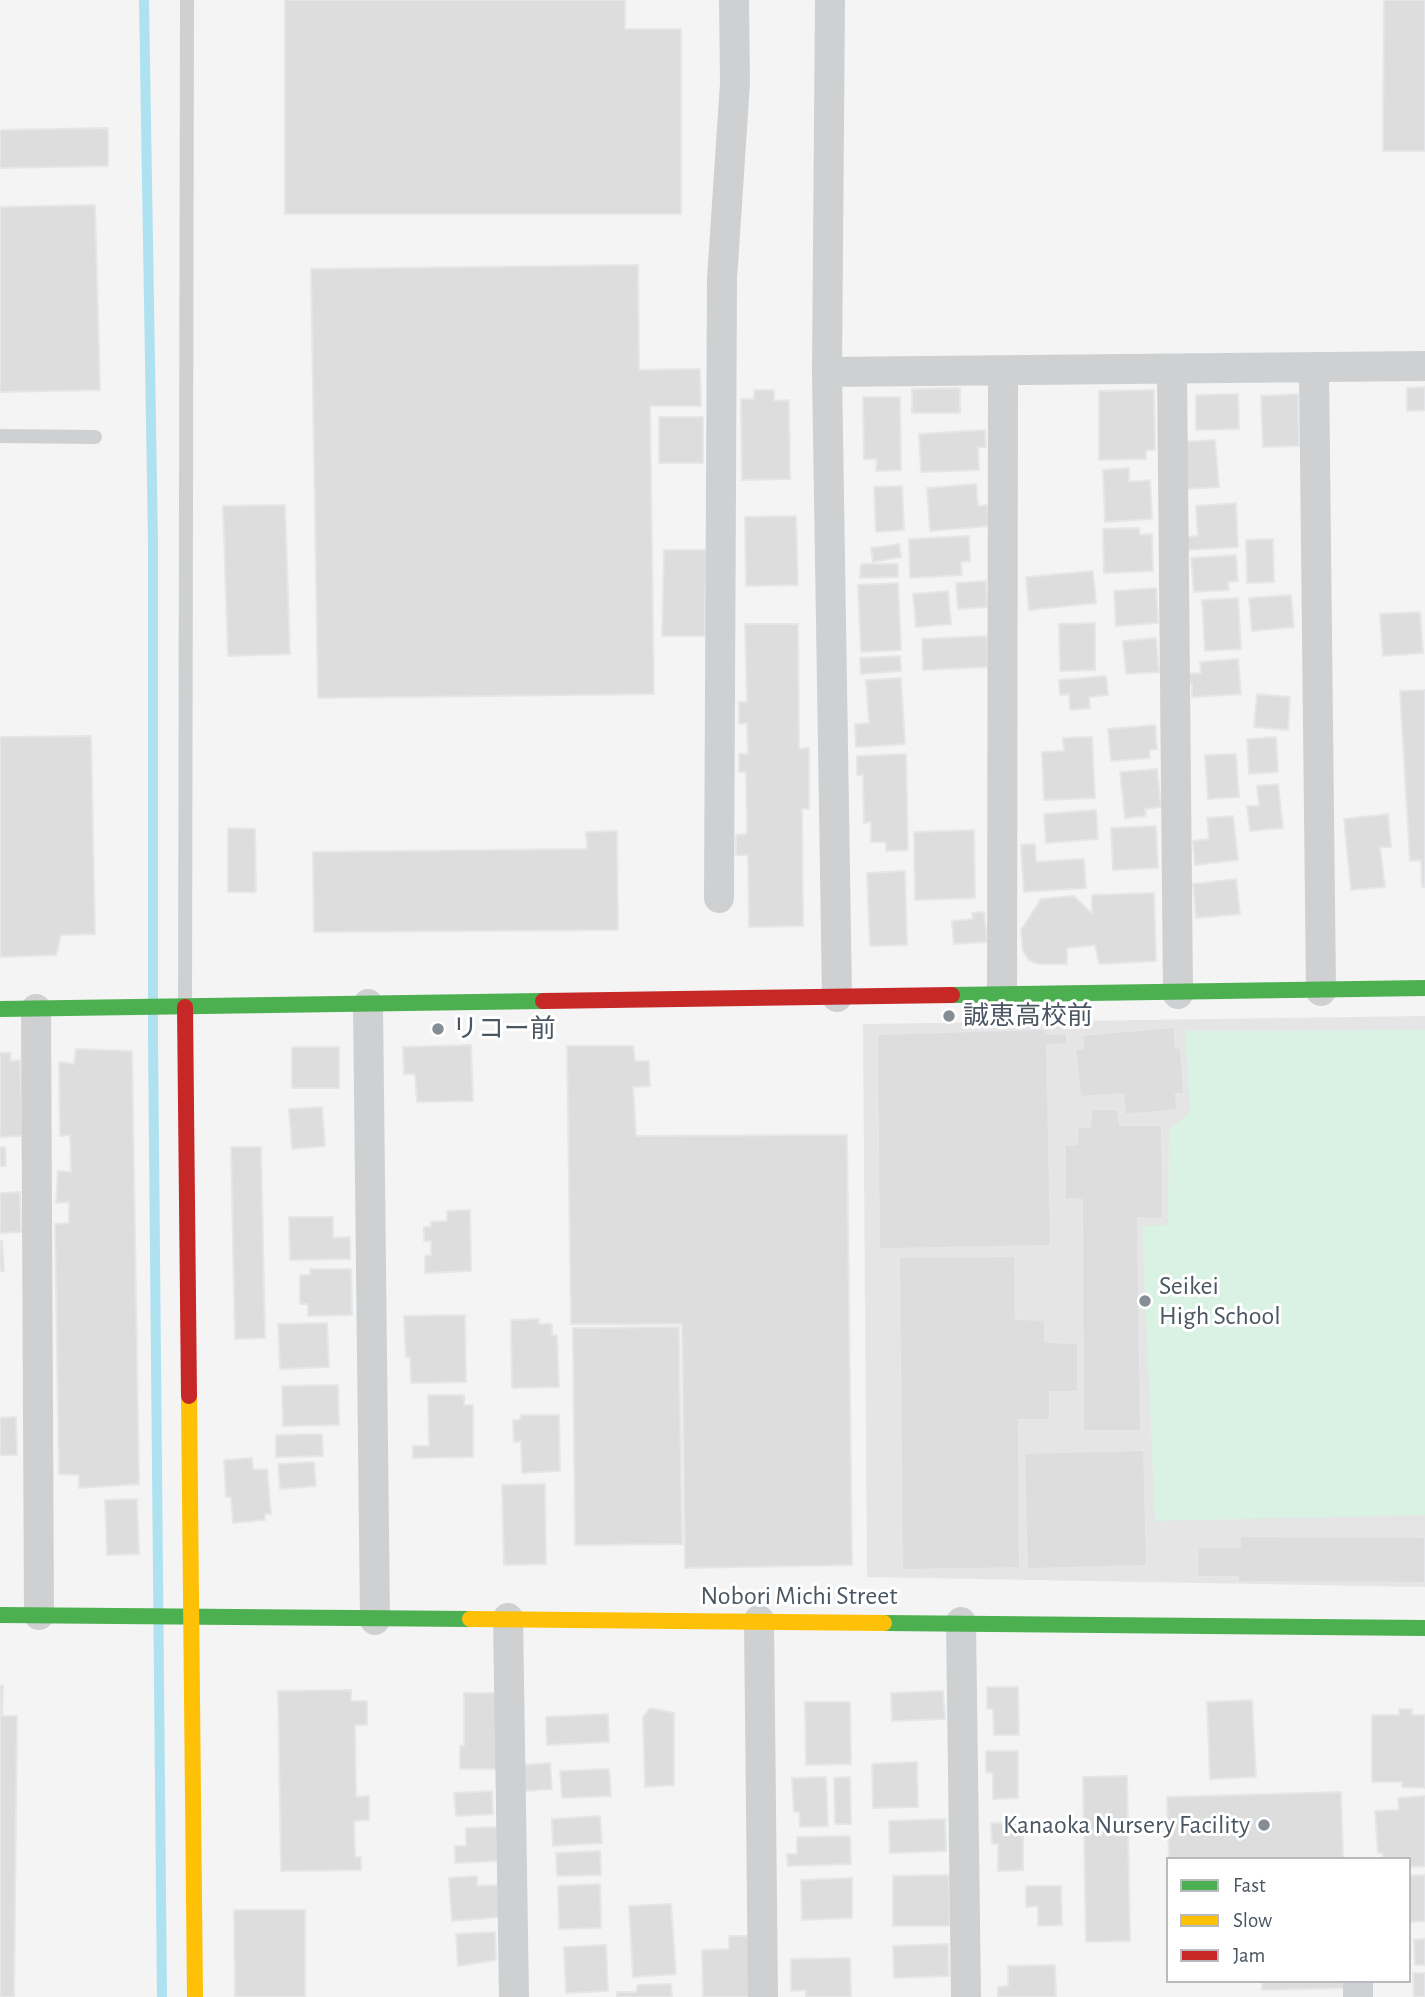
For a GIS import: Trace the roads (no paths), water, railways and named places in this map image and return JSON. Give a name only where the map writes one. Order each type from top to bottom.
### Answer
[{"type":"street","points":[[719,898],[722,279],[735,83],[734,0]]},
{"type":"street","points":[[830,0],[827,372],[837,997]]},
{"type":"street","points":[[827,372],[1425,366]]},
{"type":"street","points":[[1314,368],[1321,990]]},
{"type":"street","points":[[1172,370],[1178,994]]},
{"type":"street","points":[[1002,996],[1003,371]]},
{"type":"street","points":[[0,1009],[1178,994],[1425,988]]},
{"type":"street","points":[[368,1004],[375,1620]]},
{"type":"street","points":[[185,1007],[195,1997]]},
{"type":"street","points":[[36,1009],[39,1615]]},
{"type":"street","name":"Nobori Michi Street","points":[[0,1615],[1425,1628]]},
{"type":"street","points":[[508,1618],[514,1997]]},
{"type":"street","points":[[759,1620],[763,1997]]},
{"type":"street","points":[[961,1622],[966,1997]]},
{"type":"lane","points":[[185,1007],[187,0]]},
{"type":"lane","points":[[0,436],[94,437]]},
{"type":"waterway","points":[[144,0],[153,543],[153,1041],[162,1997]]},
{"type":"place","name":"誠恵高校前","points":[[949,1016]]},
{"type":"place","name":"リコー前","points":[[438,1029]]},
{"type":"place","name":"Seikei High School","points":[[1145,1301]]},
{"type":"place","name":"Kanaoka Nursery Facility","points":[[1264,1825]]}]
